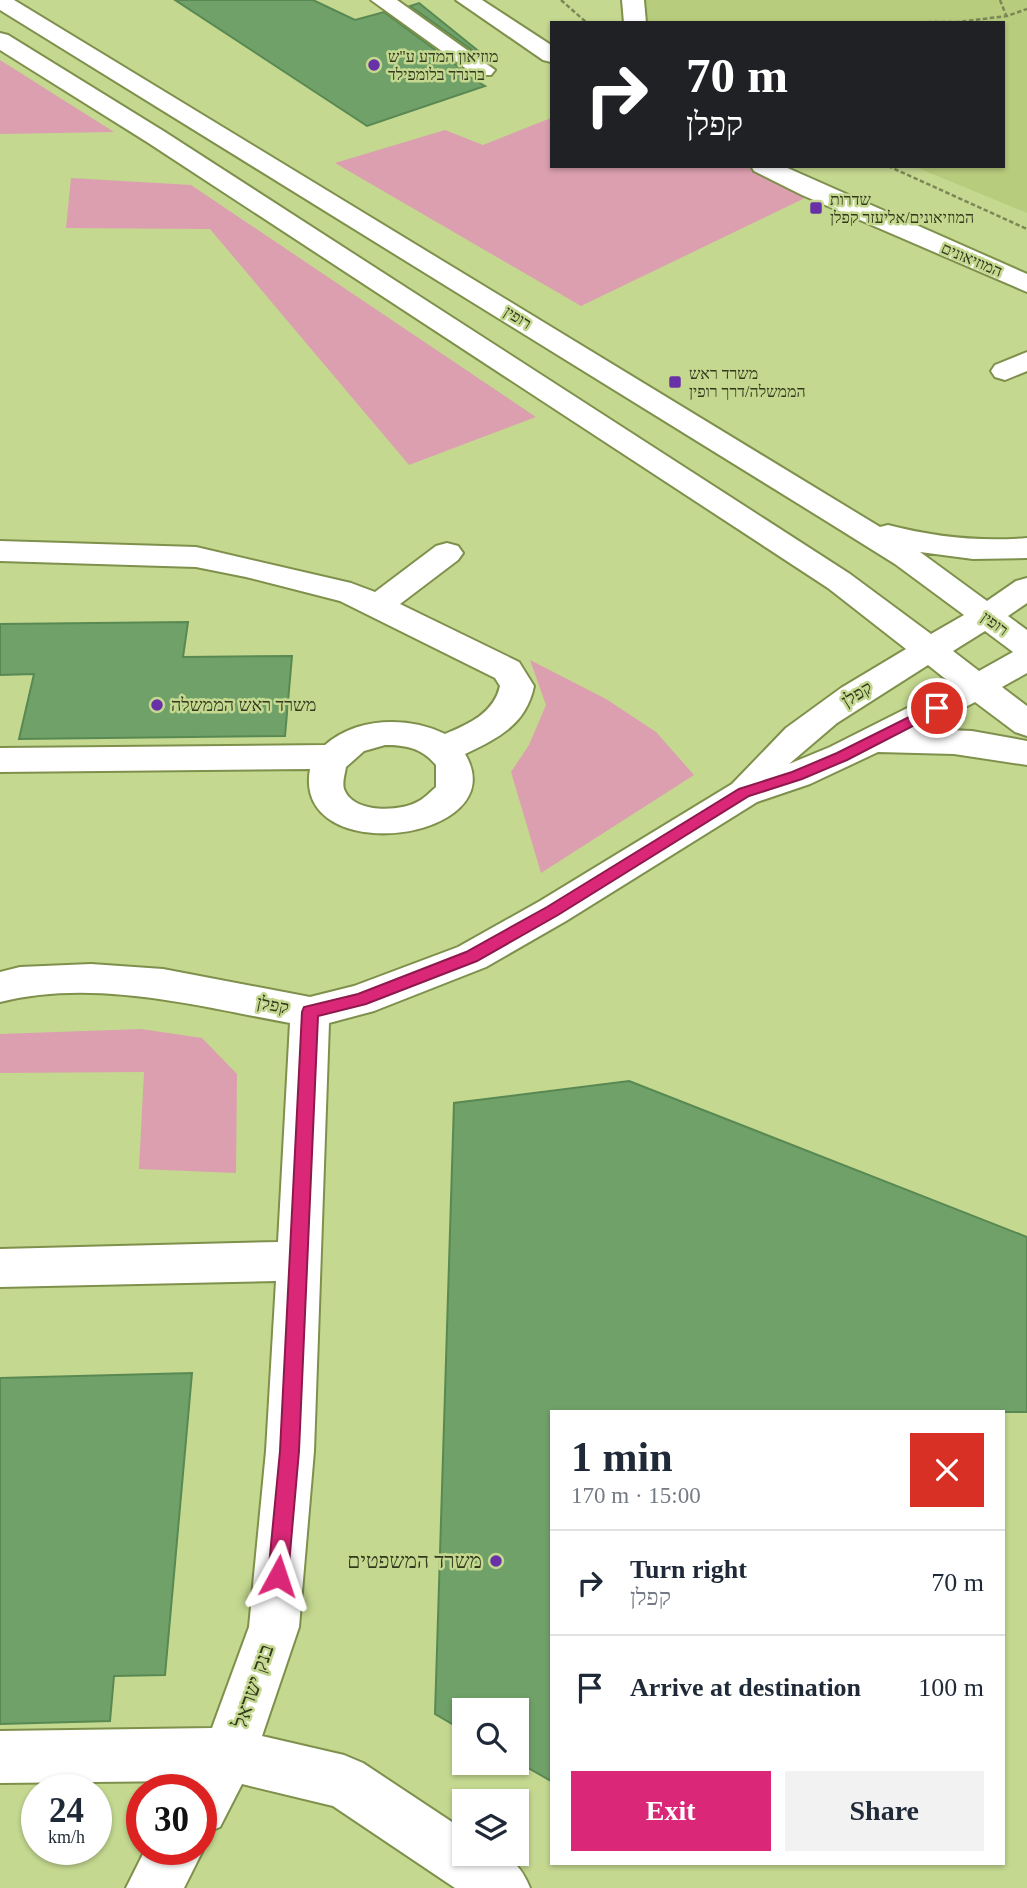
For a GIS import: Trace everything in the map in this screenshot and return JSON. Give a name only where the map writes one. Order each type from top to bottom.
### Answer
[{"type":"street","points":[[382,0],[483,70]]},
{"type":"street","points":[[467,0],[550,54]]},
{"type":"street","points":[[496,0],[550,33]]},
{"type":"street","points":[[633,0],[635,21]]},
{"type":"street","name":"רופין","points":[[0,1],[906,557],[1027,646]]},
{"type":"street","points":[[0,40],[156,136],[839,580],[980,685],[1027,724]]},
{"type":"street","name":"המוזיאונים","points":[[767,168],[811,190],[1027,284]]},
{"type":"street","name":"המוזיאונים","points":[[814,168],[962,234],[1027,258]]},
{"type":"street","points":[[1027,360],[1005,371],[1027,369]]},
{"type":"street","points":[[842,517],[886,534],[932,547],[979,552],[1027,548]]},
{"type":"street","points":[[0,551],[196,557],[351,593],[507,670],[517,686],[513,705],[485,730],[444,750]]},
{"type":"street","points":[[377,606],[447,553]]},
{"type":"street","points":[[987,617],[1027,588]]},
{"type":"street","name":"קפלן","points":[[744,793],[773,759],[836,708],[987,617]]},
{"type":"street","points":[[980,685],[1027,658]]},
{"type":"street","name":"קפלן","points":[[0,987],[20,982],[91,979],[163,984],[310,1012],[360,1000],[472,957],[553,911],[744,793],[797,775],[871,741],[980,685]]},
{"type":"street","points":[[408,733],[428,739],[444,750],[454,763],[455,787],[445,802],[429,813],[408,821],[387,823],[365,820],[345,812],[331,799],[326,788],[326,772],[333,757],[348,745],[367,736],[408,733]]},
{"type":"street","points":[[871,741],[955,741],[1027,752]]},
{"type":"street","points":[[0,760],[333,757]]},
{"type":"street","name":"בנק ישראל","points":[[217,1777],[229,1754],[274,1627],[290,1451],[310,1012]]},
{"type":"street","points":[[0,1268],[299,1261]]},
{"type":"street","points":[[0,1758],[229,1754],[344,1782],[503,1888]]},
{"type":"street","points":[[153,1888],[167,1865]]},
{"type":"path","points":[[561,0],[584,21]]},
{"type":"path","points":[[1000,0],[1007,16]]},
{"type":"path","points":[[966,21],[1007,16],[1027,9]]},
{"type":"path","points":[[892,168],[1027,229]]},
{"type":"shaded area","points":[[639,0],[1027,0],[1027,213],[918,168],[1005,168],[1005,21],[643,21]]},
{"type":"shaded area","points":[[0,60],[114,132],[0,134]]},
{"type":"shaded area","points":[[550,118],[550,168],[749,168],[807,197],[581,306],[335,163],[445,130],[483,145]]},
{"type":"shaded area","points":[[71,178],[191,185],[536,417],[409,465],[210,229],[66,228]]},
{"type":"shaded area","points":[[530,660],[606,699],[656,732],[694,775],[541,873],[511,772],[529,745],[546,705]]},
{"type":"shaded area","points":[[141,1029],[202,1038],[237,1074],[236,1173],[139,1169],[144,1072],[0,1073],[0,1034]]},
{"type":"building","name":"מוזיאון המדע ע\"ש ברנרד בלומפילד","points":[[175,0],[313,0],[355,20],[384,12],[460,68],[456,69],[485,86],[367,126]]},
{"type":"building","points":[[419,3],[492,62],[410,6]]},
{"type":"building","name":"משרד ראש הממשלה","points":[[188,622],[183,657],[292,656],[285,736],[19,739],[34,674],[0,675],[0,624]]},
{"type":"building","name":"משרד המשפטים","points":[[629,1081],[1027,1237],[1027,1412],[550,1410],[550,1780],[529,1768],[529,1698],[452,1698],[452,1724],[435,1714],[454,1103]]},
{"type":"building","points":[[192,1373],[165,1675],[114,1676],[110,1721],[0,1724],[0,1378]]},
{"type":"place","name":"מוזיאון המדע ע\"ש ברנרד בלומפילד","points":[[374,65]]},
{"type":"place","name":"שדרות המוזיאונים/אליעזר קפלן","points":[[816,208]]},
{"type":"place","name":"משרד ראש הממשלה/דרך רופין","points":[[675,382]]},
{"type":"place","name":"משרד ראש הממשלה","points":[[157,705]]},
{"type":"place","name":"משרד המשפטים","points":[[496,1561]]},
{"type":"route","points":[[278,1576],[290,1451],[310,1012],[360,1000],[472,957],[553,911],[744,793],[842,756],[937,708]]}]
